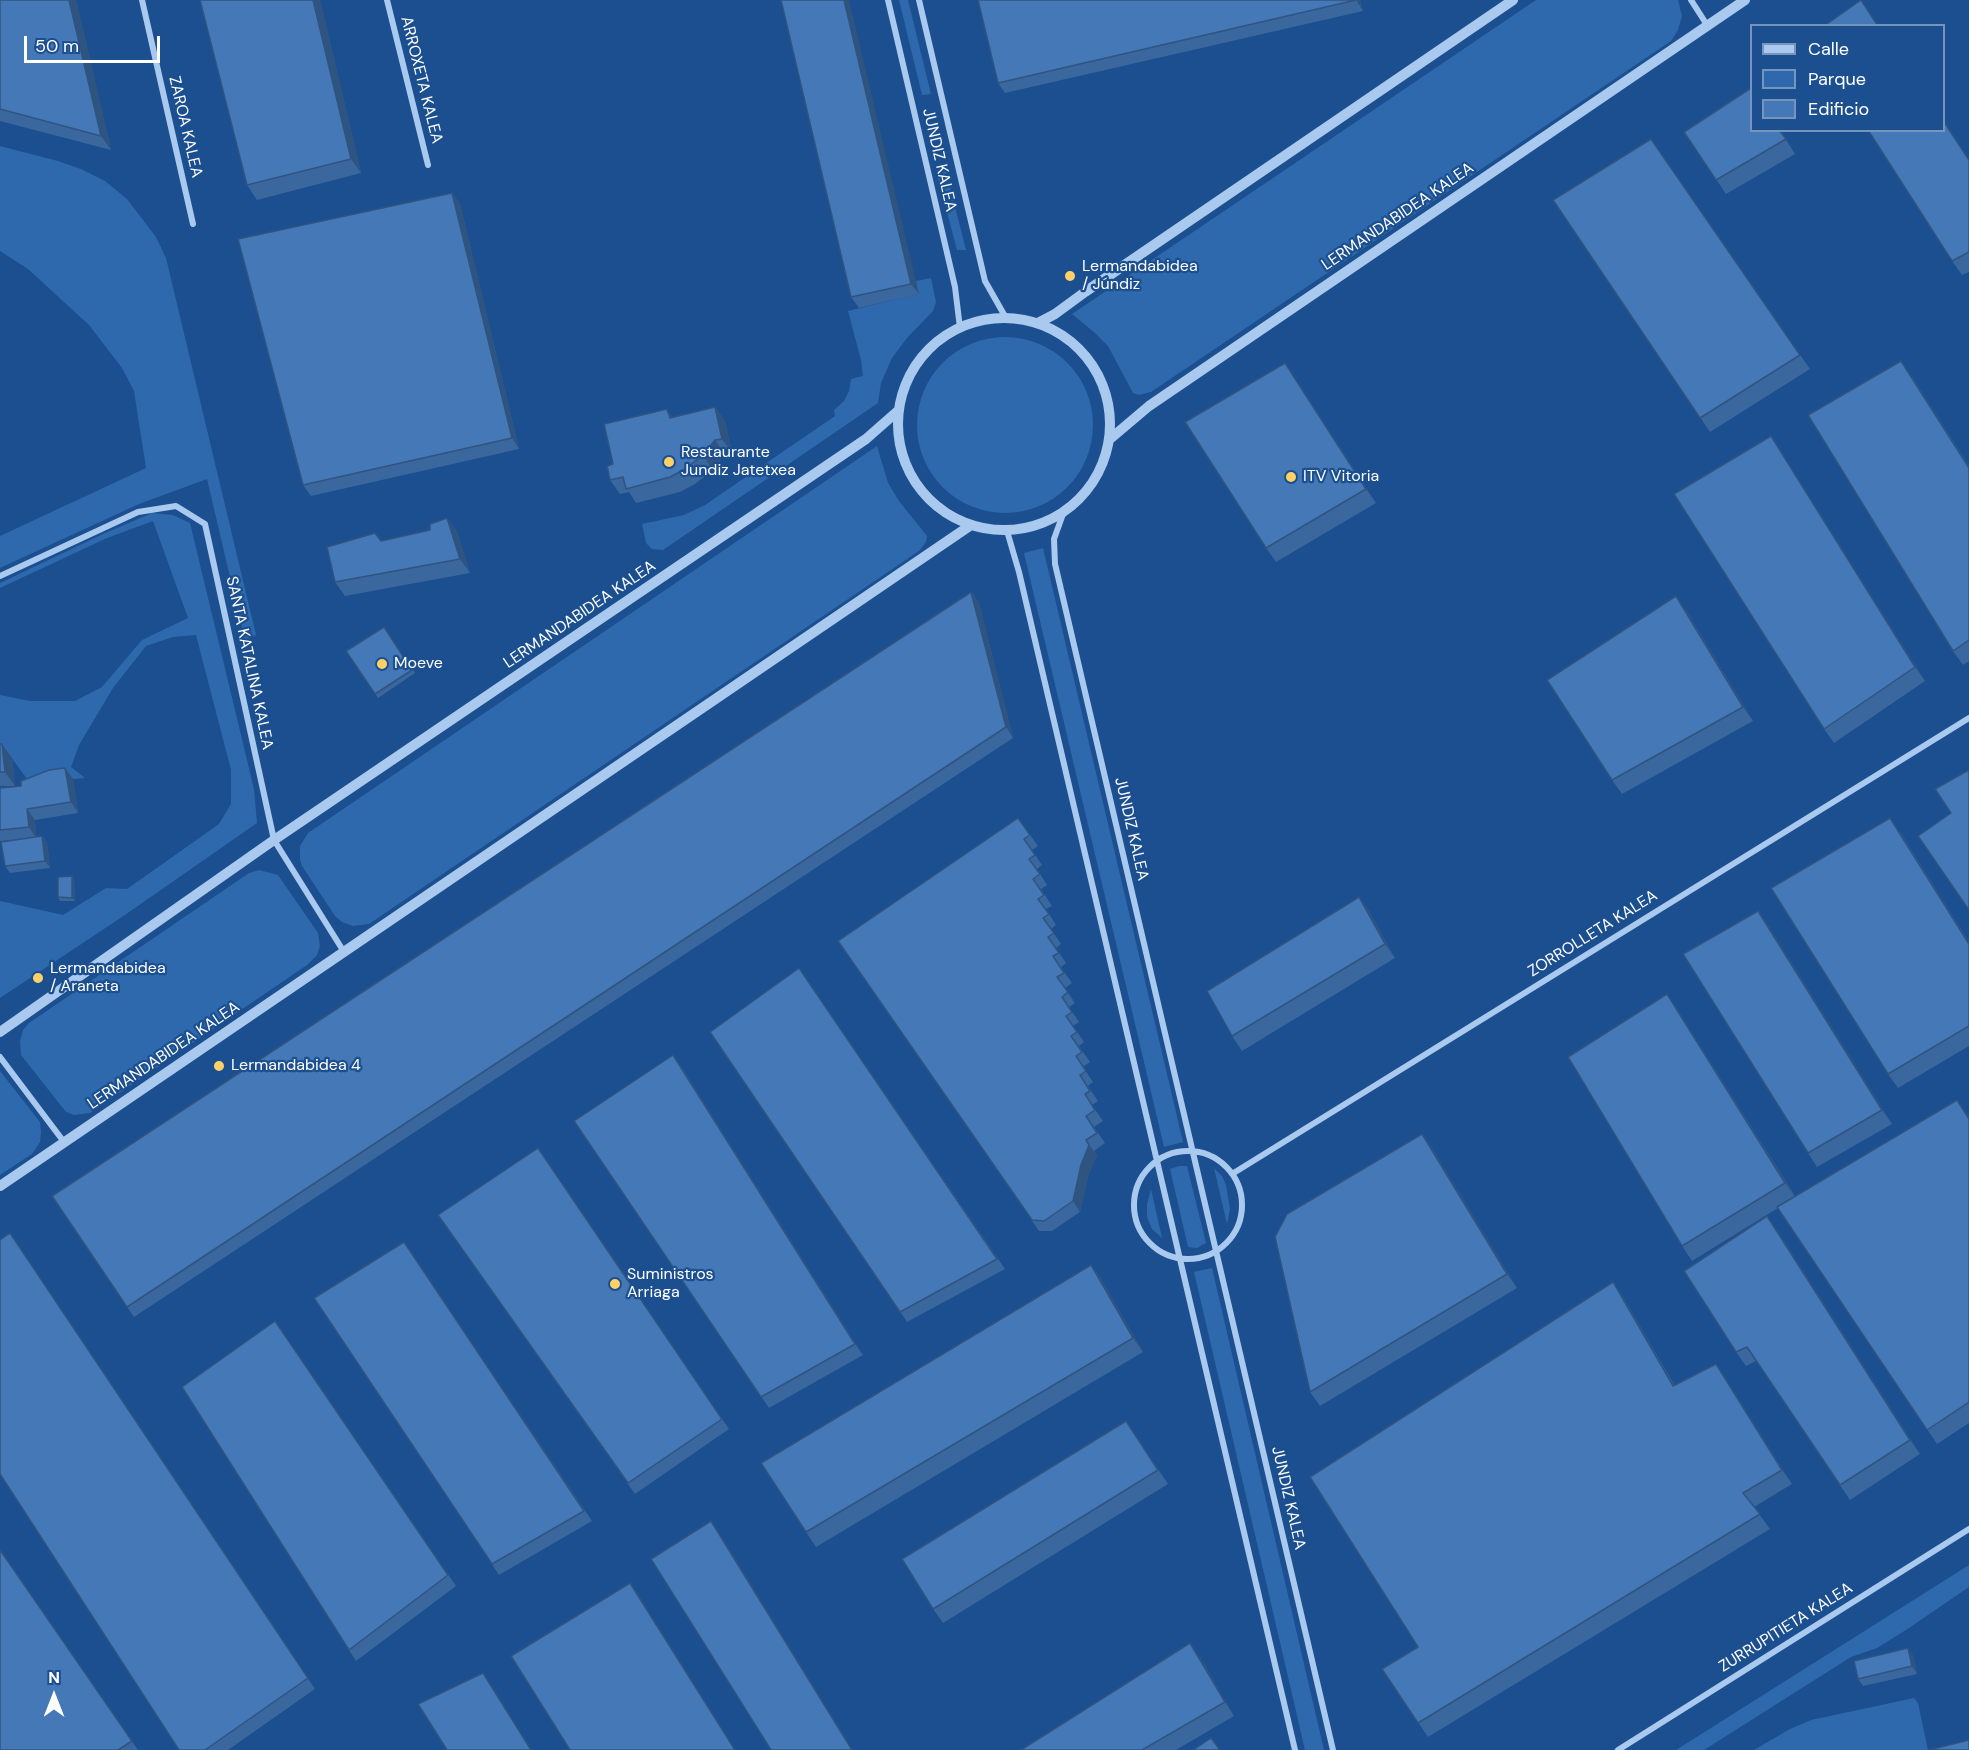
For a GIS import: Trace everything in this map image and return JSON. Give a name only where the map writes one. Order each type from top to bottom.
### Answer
[{"type":"street","name":"ZAROA KALEA","points":[[142,0],[193,224]]},
{"type":"street","name":"ARROXETA KALEA","points":[[387,0],[428,165]]},
{"type":"street","name":"JUNDIZ KALEA","points":[[888,0],[955,287],[960,328]]},
{"type":"street","name":"JUNDIZ KALEA","points":[[919,0],[985,281],[1006,318]]},
{"type":"street","points":[[1038,323],[1055,314],[1513,0]]},
{"type":"street","points":[[1691,0],[1707,26]]},
{"type":"street","name":"LERMANDABIDEA KALEA","points":[[1110,439],[1149,406],[1745,0]]},
{"type":"street","points":[[1006,318],[1038,323],[1064,336],[1086,356],[1102,381],[1110,410],[1110,439],[1102,468],[1086,494],[1063,514],[1036,526],[1007,531],[970,525],[948,515],[929,500],[914,481],[903,459],[898,435],[898,411],[903,390],[925,353],[941,339],[960,328],[983,320],[1006,318]]},
{"type":"street","name":"LERMANDABIDEA KALEA","points":[[0,1032],[274,840],[866,439],[898,411]]},
{"type":"street","name":"SANTA KATALINA KALEA","points":[[0,576],[138,512],[176,506],[205,525],[274,840]]},
{"type":"street","name":"JUNDIZ KALEA","points":[[1063,514],[1054,539],[1055,564],[1333,1750]]},
{"type":"street","name":"LERMANDABIDEA KALEA","points":[[0,1186],[970,525]]},
{"type":"street","points":[[1007,531],[1019,572],[1295,1750]]},
{"type":"street","name":"ZORROLLETA KALEA","points":[[1232,1174],[1969,718]]},
{"type":"street","points":[[274,840],[345,952]]},
{"type":"street","points":[[0,1057],[64,1142]]},
{"type":"street","points":[[1193,1150],[1209,1154],[1223,1162],[1232,1174],[1239,1188],[1240,1225],[1230,1240],[1217,1252],[1199,1258],[1181,1260],[1169,1258],[1157,1251],[1140,1232],[1134,1211],[1136,1190],[1147,1171],[1157,1160],[1171,1154],[1193,1150]]},
{"type":"street","name":"ZURRUPITIETA KALEA","points":[[1618,1750],[1969,1529]]},
{"type":"green space","points":[[899,0],[908,0],[931,94],[922,95]]},
{"type":"green space","points":[[1536,0],[1678,0],[1682,16],[1678,30],[1671,41],[1151,392],[1139,395],[1133,393],[1108,346],[1072,314]]},
{"type":"green space","points":[[0,146],[58,161],[105,181],[127,199],[156,237],[166,258],[256,635],[245,641],[207,479],[139,504],[0,568],[0,536],[146,468],[134,391],[122,368],[89,325],[28,269],[0,251]]},
{"type":"green space","points":[[935,167],[945,167],[966,250],[957,250]]},
{"type":"green space","points":[[931,278],[936,302],[933,311],[907,338],[892,358],[881,383],[878,403],[663,550],[652,549],[646,543],[642,524],[684,515],[705,505],[835,416],[834,410],[844,401],[851,379],[863,376],[848,311],[918,294],[916,281]]},
{"type":"green space","points":[[1005,337],[1039,344],[1054,352],[1067,363],[1078,376],[1086,391],[1093,425],[1086,459],[1078,474],[1067,487],[1054,498],[1039,506],[1005,513],[971,506],[956,498],[943,487],[932,474],[924,459],[917,425],[924,391],[932,376],[943,363],[956,352],[971,344]]},
{"type":"green space","points":[[877,446],[888,483],[899,501],[927,536],[926,542],[919,551],[369,924],[353,926],[342,922],[335,916],[302,866],[300,846],[308,833]]},
{"type":"green space","points":[[152,513],[173,515],[190,523],[254,789],[257,823],[0,998],[0,901],[63,915],[106,888],[127,889],[219,824],[231,804],[231,770],[196,635],[173,637],[146,646],[113,688],[79,745],[71,767],[85,778],[30,783],[11,757],[0,756],[0,695],[30,701],[75,701],[102,687],[142,640],[188,618],[153,521],[107,538],[0,588],[0,583]]},
{"type":"green space","points":[[1043,548],[1183,1142],[1164,1147],[1024,553]]},
{"type":"green space","points":[[259,870],[278,875],[318,933],[320,946],[317,955],[307,965],[90,1113],[74,1115],[66,1112],[21,1055],[20,1041],[23,1030],[29,1023],[249,873]]},
{"type":"green space","points":[[0,1071],[40,1122],[41,1132],[40,1142],[32,1154],[0,1175]]},
{"type":"green space","points":[[1187,1166],[1206,1243],[1197,1248],[1188,1247],[1170,1169]]},
{"type":"green space","points":[[1214,1168],[1222,1176],[1226,1185],[1230,1209],[1227,1224]]},
{"type":"green space","points":[[1151,1189],[1162,1238],[1152,1229],[1147,1217],[1147,1204]]},
{"type":"green space","points":[[1212,1268],[1324,1750],[1305,1750],[1194,1272]]},
{"type":"green space","points":[[1969,1565],[1969,1587],[1906,1630],[1877,1648],[1851,1657],[1704,1750],[1676,1750]]},
{"type":"green space","points":[[1914,1698],[1918,1703],[1928,1750],[1754,1750],[1790,1729],[1811,1720]]},
{"type":"building","points":[[0,0],[69,0],[101,136],[0,109]]},
{"type":"building","points":[[200,0],[313,0],[351,159],[247,185]]},
{"type":"building","points":[[781,0],[844,0],[911,284],[851,297]]},
{"type":"building","points":[[978,0],[1356,0],[998,83]]},
{"type":"building","points":[[1861,0],[1877,24],[1827,24]]},
{"type":"building","points":[[1750,89],[1750,132],[1781,132],[1786,139],[1716,180],[1684,132]]},
{"type":"building","points":[[1945,124],[1969,160],[1969,252],[1952,261],[1869,132],[1945,132]]},
{"type":"building","points":[[1651,139],[1800,355],[1700,418],[1553,200]]},
{"type":"building","points":[[452,193],[512,438],[303,485],[238,239]]},
{"type":"building","points":[[1901,361],[1969,468],[1969,640],[1953,651],[1808,415]]},
{"type":"building","name":"ITV Vitoria","points":[[1285,363],[1366,489],[1266,548],[1185,422]]},
{"type":"building","name":"Restaurante Jundiz Jatetxea","points":[[715,407],[722,439],[715,440],[703,455],[685,469],[670,477],[626,489],[623,477],[610,480],[607,466],[613,464],[604,424],[667,409],[670,418]]},
{"type":"building","points":[[1771,436],[1915,667],[1824,729],[1674,494]]},
{"type":"building","points":[[447,518],[460,559],[335,582],[327,547],[375,533],[381,541],[430,530],[430,524]]},
{"type":"building","points":[[971,592],[1006,727],[127,1307],[52,1196]]},
{"type":"building","points":[[1676,596],[1743,707],[1612,780],[1547,680]]},
{"type":"building","name":"Moeve","points":[[384,627],[412,670],[375,694],[346,651]]},
{"type":"building","points":[[0,744],[2,744],[5,772],[0,772]]},
{"type":"building","points":[[65,768],[71,802],[27,809],[29,827],[0,830],[0,788],[21,786],[21,781],[49,770]]},
{"type":"building","points":[[1969,770],[1969,910],[1918,836],[1951,813],[1935,789]]},
{"type":"building","points":[[1018,818],[1030,835],[1024,839],[1035,855],[1029,859],[1040,874],[1033,879],[1044,895],[1038,899],[1049,914],[1043,918],[1054,933],[1048,937],[1059,953],[1053,956],[1064,973],[1057,977],[1068,992],[1062,997],[1072,1012],[1066,1016],[1077,1032],[1071,1036],[1082,1052],[1076,1056],[1086,1071],[1080,1075],[1090,1091],[1085,1094],[1095,1110],[1086,1116],[1097,1133],[1086,1140],[1089,1145],[1081,1165],[1073,1201],[1044,1221],[1032,1220],[838,941]]},
{"type":"building","points":[[1890,818],[1969,944],[1969,1026],[1888,1074],[1771,888]]},
{"type":"building","points":[[42,836],[45,861],[5,866],[1,842]]},
{"type":"building","points":[[72,876],[72,898],[58,897],[58,877]]},
{"type":"building","points":[[1359,897],[1385,944],[1232,1036],[1207,991]]},
{"type":"building","points":[[1758,911],[1882,1110],[1808,1153],[1683,954]]},
{"type":"building","points":[[799,968],[997,1259],[900,1312],[710,1032]]},
{"type":"building","points":[[1667,994],[1785,1183],[1682,1246],[1568,1057]]},
{"type":"building","points":[[673,1055],[855,1344],[761,1397],[574,1121]]},
{"type":"building","points":[[1957,1100],[1969,1119],[1969,1402],[1927,1430],[1777,1207]]},
{"type":"building","points":[[1422,1134],[1507,1274],[1310,1392],[1275,1237],[1287,1214]]},
{"type":"building","points":[[538,1148],[722,1419],[628,1483],[438,1215]]},
{"type":"building","points":[[1767,1216],[1910,1440],[1840,1485],[1747,1347],[1736,1352],[1684,1271]]},
{"type":"building","points":[[10,1233],[308,1678],[205,1750],[179,1750],[0,1474],[0,1240]]},
{"type":"building","points":[[404,1242],[584,1511],[492,1564],[314,1298]]},
{"type":"building","points":[[1091,1265],[1133,1338],[806,1532],[761,1463]]},
{"type":"building","points":[[1613,1282],[1673,1386],[1716,1364],[1782,1470],[1743,1493],[1760,1514],[1418,1723],[1382,1669],[1418,1647],[1310,1477]]},
{"type":"building","points":[[275,1321],[448,1575],[349,1650],[182,1387]]},
{"type":"building","points":[[1126,1421],[1158,1470],[933,1609],[902,1559]]},
{"type":"building","points":[[711,1521],[852,1750],[771,1750],[651,1559]]},
{"type":"building","points":[[0,1550],[132,1741],[118,1750],[0,1750]]},
{"type":"building","points":[[630,1583],[735,1750],[570,1750],[511,1656]]},
{"type":"building","points":[[1190,1643],[1225,1702],[1142,1750],[1021,1750]]},
{"type":"building","points":[[1908,1648],[1912,1666],[1858,1679],[1854,1661]]},
{"type":"building","points":[[483,1673],[531,1750],[447,1750],[418,1704]]},
{"type":"building","points":[[1211,1738],[1220,1750],[1193,1750]]},
{"type":"building","points":[[1969,1740],[1969,1750],[1929,1750]]},
{"type":"place","name":"Lermandabidea / Júndiz","points":[[1070,276]]},
{"type":"place","name":"Restaurante Jundiz Jatetxea","points":[[669,462]]},
{"type":"place","name":"ITV Vitoria","points":[[1291,477]]},
{"type":"place","name":"Moeve","points":[[382,664]]},
{"type":"place","name":"Lermandabidea / Araneta","points":[[38,978]]},
{"type":"place","name":"Lermandabidea 4","points":[[219,1066]]},
{"type":"place","name":"Suministros Arriaga","points":[[615,1284]]}]
